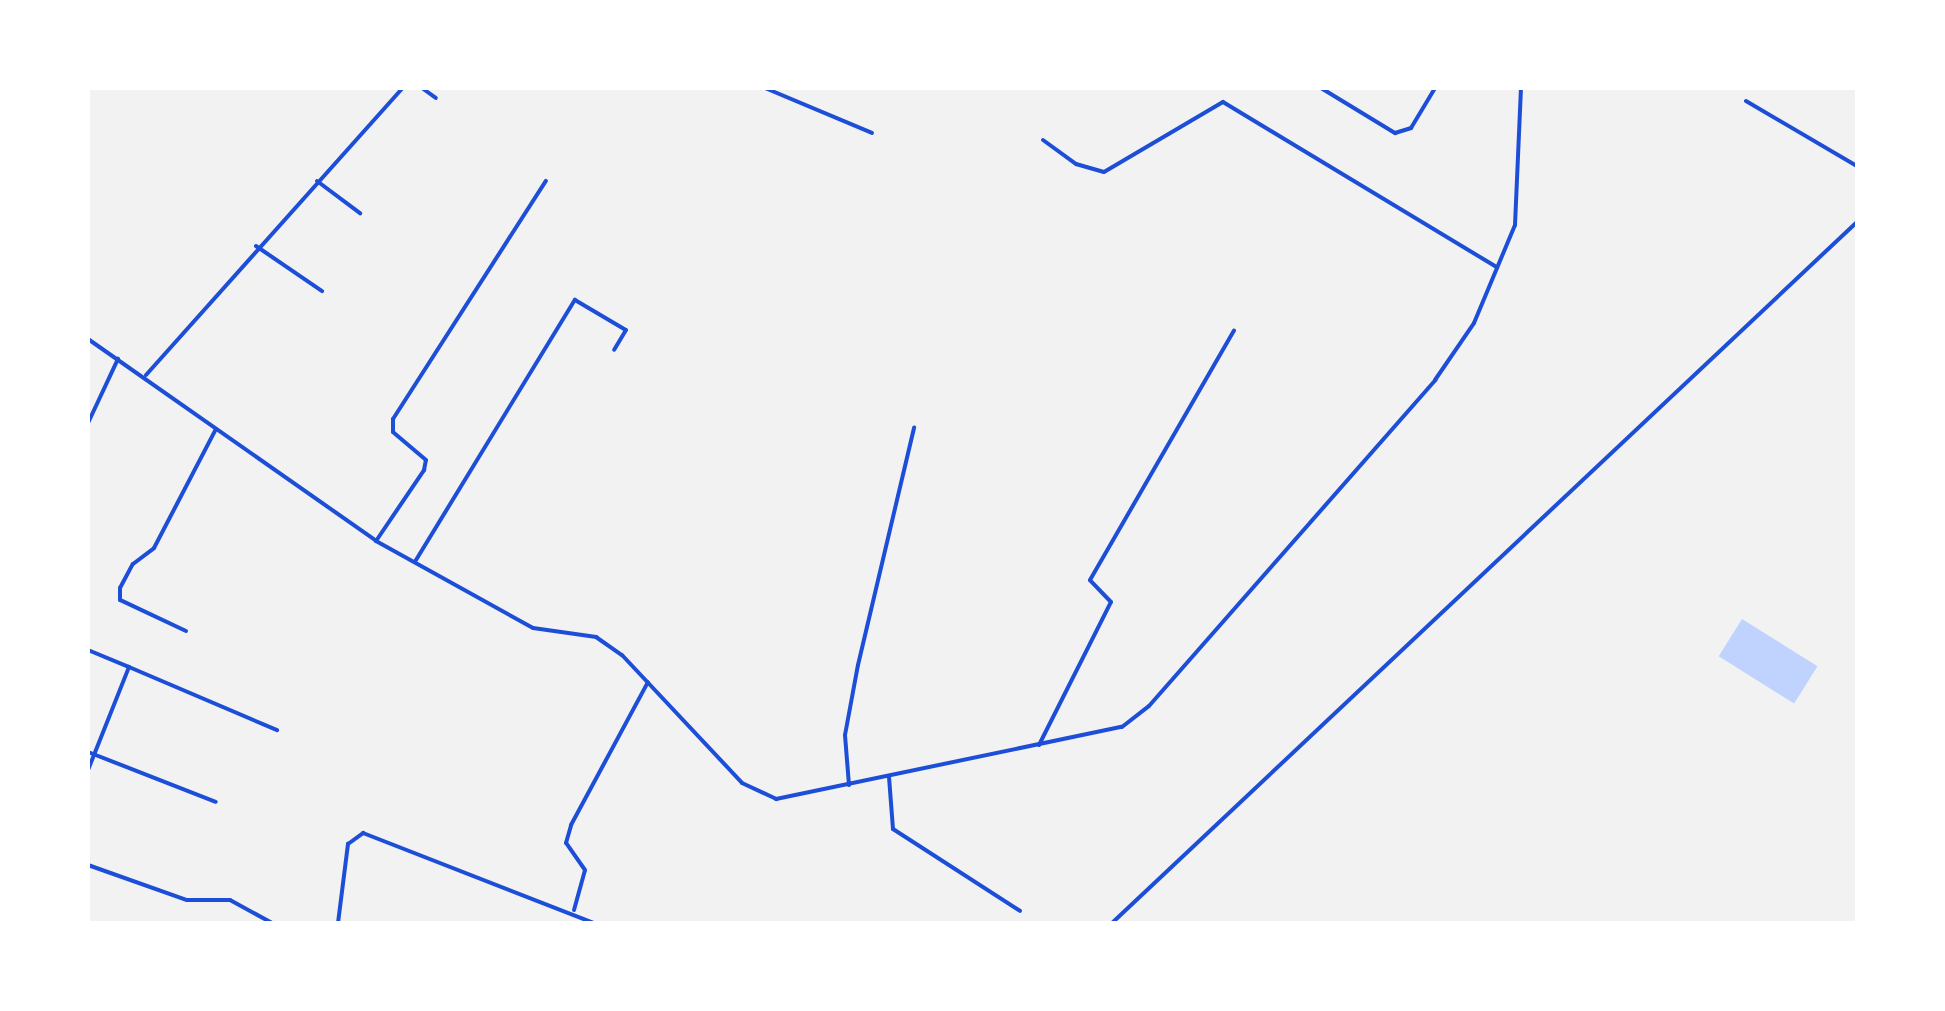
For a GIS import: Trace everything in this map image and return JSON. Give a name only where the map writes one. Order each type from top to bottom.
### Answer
[{"type":"street","points":[[145,376],[256,246],[403,88]]},
{"type":"street","points":[[422,88],[436,98]]},
{"type":"street","points":[[765,88],[872,133]]},
{"type":"street","points":[[1321,88],[1395,133],[1411,128],[1435,88]]},
{"type":"street","points":[[88,339],[145,376],[376,541],[416,560],[533,628],[596,637],[648,682],[760,796],[849,785],[1122,727],[1207,647],[1278,552],[1435,380],[1474,323],[1497,267],[1519,199],[1521,88]]},
{"type":"street","points":[[1746,101],[1857,166]]},
{"type":"street","points":[[1043,140],[1076,164],[1104,172],[1223,102],[1497,267]]},
{"type":"street","points":[[317,181],[360,213]]},
{"type":"street","points":[[376,541],[424,470],[426,460],[393,432],[393,419],[546,181]]},
{"type":"street","points":[[1112,923],[1857,222]]},
{"type":"street","points":[[256,246],[322,291]]},
{"type":"street","points":[[416,560],[575,300],[626,330],[614,350]]},
{"type":"street","points":[[1039,746],[1111,602],[1090,580],[1234,331]]},
{"type":"street","points":[[88,423],[118,359]]},
{"type":"street","points":[[186,631],[120,600],[120,588],[133,564],[154,548],[217,428]]},
{"type":"street","points":[[849,785],[845,735],[858,665],[914,428]]},
{"type":"street","points":[[88,505],[88,523]]},
{"type":"street","points":[[88,650],[277,730]]},
{"type":"street","points":[[88,770],[129,667]]},
{"type":"street","points":[[574,910],[585,870],[566,843],[571,825],[648,682]]},
{"type":"street","points":[[88,752],[216,802]]},
{"type":"street","points":[[889,777],[893,829],[1020,911]]},
{"type":"street","points":[[338,923],[348,844],[363,833],[538,905],[574,910],[594,923]]},
{"type":"street","points":[[88,865],[187,900],[230,900],[272,923]]},
{"type":"water","points":[[1742,619],[1817,666],[1794,703],[1719,656]]}]
